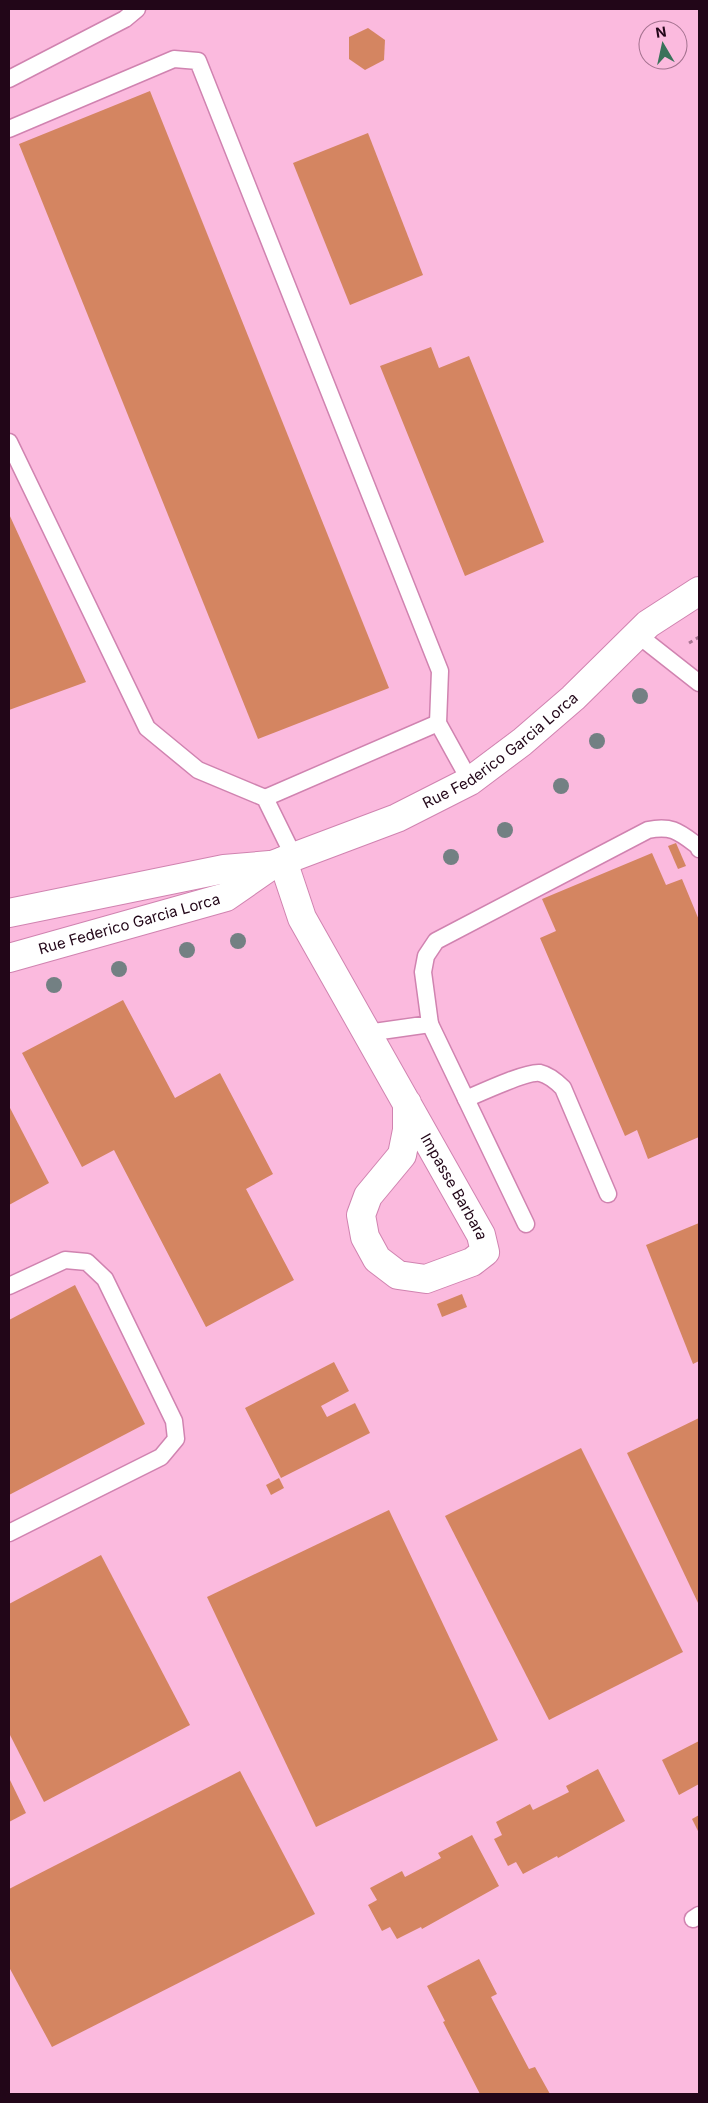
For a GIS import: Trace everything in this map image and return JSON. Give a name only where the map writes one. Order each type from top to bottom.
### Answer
[{"type":"street","name":"Rue Federico Garcia Lorca","points":[[9,958],[226,897],[283,861],[397,818],[470,781],[522,742],[573,698],[648,624],[699,591]]},
{"type":"street","name":"Rue Federico Garcia Lorca","points":[[9,913],[224,869],[283,861]]},
{"type":"street","name":"Impasse Barbara","points":[[283,861],[302,918],[481,1235],[485,1252],[472,1262],[426,1279],[398,1275],[377,1259],[365,1237],[361,1214],[368,1196],[402,1155],[407,1130],[406,1103]]},
{"type":"lane","points":[[9,79],[125,19],[137,9]]},
{"type":"lane","points":[[9,129],[174,60],[198,61],[440,671],[438,722],[470,781]]},
{"type":"lane","points":[[9,442],[147,728],[198,770],[264,798],[438,722]]},
{"type":"lane","points":[[638,634],[699,683]]},
{"type":"lane","points":[[264,798],[283,861]]},
{"type":"lane","points":[[526,1224],[430,1024],[424,972],[426,956],[436,941],[648,830],[663,827],[678,831],[698,846],[699,849]]},
{"type":"lane","points":[[367,1033],[430,1024]]},
{"type":"lane","points":[[466,1099],[525,1076],[540,1073],[554,1080],[563,1088],[608,1194]]},
{"type":"lane","points":[[9,1286],[65,1260],[87,1262],[105,1279],[174,1420],[176,1439],[161,1457],[9,1533]]},
{"type":"building","points":[[368,28],[385,40],[384,60],[365,70],[349,59],[349,37]]},
{"type":"building","points":[[150,91],[389,688],[258,739],[19,144]]},
{"type":"building","points":[[368,133],[423,275],[350,305],[293,163]]},
{"type":"building","points":[[431,347],[439,368],[469,356],[544,542],[465,576],[380,366]]},
{"type":"building","points":[[9,514],[86,682],[9,710]]},
{"type":"building","points":[[676,843],[686,866],[678,869],[668,846]]},
{"type":"building","points":[[652,853],[666,885],[682,879],[699,920],[699,1137],[648,1159],[637,1130],[625,1136],[540,938],[556,931],[542,899]]},
{"type":"building","points":[[123,1000],[175,1098],[220,1073],[273,1174],[246,1189],[294,1280],[206,1327],[114,1150],[82,1167],[22,1053]]},
{"type":"building","points":[[9,1106],[49,1183],[9,1205]]},
{"type":"building","points":[[699,1223],[699,1361],[693,1364],[646,1245]]},
{"type":"building","points":[[75,1285],[145,1424],[9,1495],[9,1320]]},
{"type":"building","points":[[462,1294],[467,1307],[442,1317],[437,1304]]},
{"type":"building","points":[[334,1362],[349,1391],[321,1406],[327,1417],[355,1403],[370,1433],[281,1478],[245,1408]]},
{"type":"building","points":[[699,1418],[699,1605],[627,1453]]},
{"type":"building","points":[[581,1448],[683,1652],[549,1720],[445,1516]]},
{"type":"building","points":[[279,1478],[284,1488],[271,1495],[266,1485]]},
{"type":"building","points":[[389,1510],[498,1740],[316,1827],[207,1597]]},
{"type":"building","points":[[101,1555],[190,1725],[44,1802],[9,1733],[9,1604]]},
{"type":"building","points":[[699,1741],[699,1784],[679,1795],[662,1760]]},
{"type":"building","points":[[598,1769],[625,1821],[558,1858],[557,1856],[523,1874],[516,1862],[508,1866],[494,1839],[502,1835],[496,1822],[530,1804],[533,1810],[569,1792],[566,1786]]},
{"type":"building","points":[[240,1771],[315,1914],[52,2047],[9,1967],[9,1889]]},
{"type":"building","points":[[9,1778],[26,1813],[9,1822]]},
{"type":"building","points":[[699,1815],[699,1833],[692,1819]]},
{"type":"building","points":[[472,1835],[499,1886],[422,1929],[421,1927],[397,1939],[390,1927],[382,1931],[368,1905],[377,1900],[370,1888],[402,1871],[405,1877],[441,1858],[438,1853]]},
{"type":"building","points":[[479,1959],[497,1994],[491,1997],[529,2069],[535,2067],[550,2094],[480,2094],[427,1986]]}]
